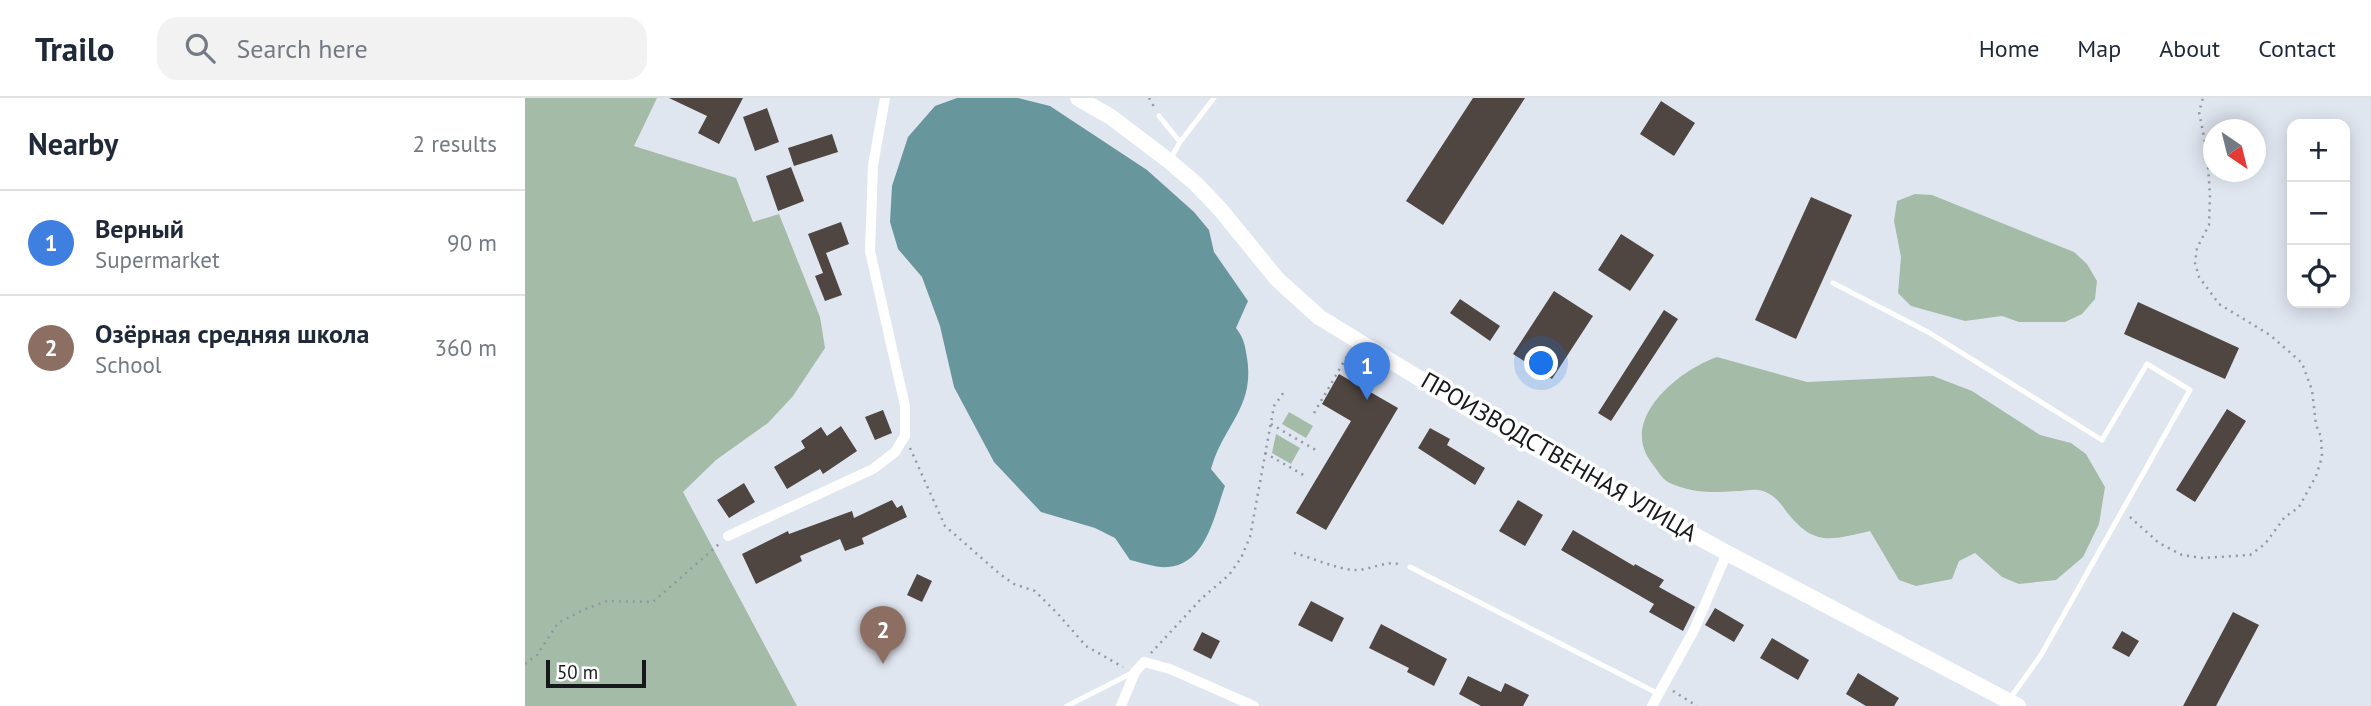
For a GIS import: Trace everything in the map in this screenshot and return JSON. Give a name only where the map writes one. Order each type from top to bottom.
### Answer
[{"type":"street","points":[[728,536],[873,469],[895,452],[905,436],[905,406],[870,251],[873,165],[885,98]]},
{"type":"street","name":"ПРОИЗВОДСТВЕННАЯ УЛИЦА","points":[[1078,98],[1111,117],[1170,161],[1220,209],[1291,294],[1319,317],[1356,341],[1510,434],[1727,553],[2013,703]]},
{"type":"street","points":[[1652,706],[1694,630],[1727,553]]},
{"type":"street","points":[[1121,706],[1135,672],[1144,662],[1170,669],[1254,706]]},
{"type":"lane","points":[[1170,161],[1180,142],[1214,98]]},
{"type":"lane","points":[[1159,116],[1180,142]]},
{"type":"lane","points":[[1833,283],[1928,332],[2102,440],[2147,364],[2190,390],[2013,703]]},
{"type":"lane","points":[[1410,567],[1662,690]]},
{"type":"lane","points":[[1067,706],[1135,672]]},
{"type":"path","points":[[1149,98],[1159,116]]},
{"type":"path","points":[[2123,511],[2159,543],[2182,555],[2203,558],[2250,555],[2265,544],[2284,518],[2299,507],[2316,476],[2322,457],[2312,390],[2302,363],[2270,335],[2219,304],[2199,277],[2195,263],[2197,248],[2209,225],[2210,195],[2207,152],[2199,112],[2203,98]]},
{"type":"path","points":[[1314,413],[1356,341]]},
{"type":"path","points":[[1151,653],[1202,598],[1229,575],[1241,558],[1250,537],[1274,406],[1284,392]]},
{"type":"path","points":[[1271,424],[1319,452]]},
{"type":"path","points":[[905,436],[945,526],[1001,575],[1014,584],[1035,592],[1086,646],[1135,672]]},
{"type":"path","points":[[1265,453],[1304,476]]},
{"type":"path","points":[[525,664],[537,655],[558,624],[607,601],[653,602],[728,536]]},
{"type":"path","points":[[1294,553],[1351,570],[1364,570],[1395,562],[1410,567]]},
{"type":"path","points":[[1662,690],[1697,706]]},
{"type":"green space","points":[[525,98],[657,98],[634,146],[736,178],[753,222],[779,214],[820,317],[825,348],[793,396],[768,423],[716,460],[683,492],[797,706],[525,706]]},
{"type":"green space","points":[[1915,194],[1932,195],[2074,252],[2087,264],[2097,281],[2095,299],[2082,314],[2065,322],[2019,322],[2002,316],[1965,321],[1911,306],[1898,293],[1901,257],[1894,221],[1897,201]]},
{"type":"green space","points":[[1717,357],[1807,382],[1933,376],[1972,391],[2040,435],[2071,443],[2086,454],[2105,487],[2099,524],[2083,557],[2056,580],[2019,584],[2002,577],[1975,553],[1959,561],[1952,579],[1916,586],[1899,580],[1870,531],[1833,538],[1814,536],[1796,523],[1776,499],[1763,491],[1702,491],[1668,482],[1651,462],[1643,446],[1642,429],[1648,413],[1671,385],[1702,363]]},
{"type":"green space","points":[[1289,412],[1313,426],[1306,438],[1282,424]]},
{"type":"green space","points":[[1276,434],[1300,448],[1291,464],[1272,453]]},
{"type":"water","points":[[957,98],[1018,98],[1050,106],[1147,170],[1194,212],[1209,230],[1214,252],[1248,301],[1236,328],[1246,354],[1246,390],[1211,469],[1225,486],[1207,537],[1200,548],[1181,564],[1164,567],[1130,560],[1115,538],[1095,528],[1041,512],[994,462],[954,387],[940,326],[922,277],[898,249],[890,222],[892,186],[908,137],[935,106]]},
{"type":"building","points":[[669,98],[743,98],[719,144],[698,133],[707,116]]},
{"type":"building","points":[[1473,98],[1525,98],[1443,225],[1406,201]]},
{"type":"building","points":[[1661,101],[1695,123],[1674,156],[1640,134]]},
{"type":"building","points":[[767,108],[779,142],[755,151],[743,117]]},
{"type":"building","points":[[832,134],[838,152],[794,166],[788,148]]},
{"type":"building","points":[[791,167],[804,201],[778,211],[766,176]]},
{"type":"building","points":[[1811,197],[1852,215],[1796,339],[1755,320]]},
{"type":"building","points":[[841,222],[849,244],[826,253],[842,295],[825,301],[815,276],[823,273],[808,234]]},
{"type":"building","points":[[1621,234],[1654,255],[1630,291],[1598,270]]},
{"type":"building","points":[[1554,291],[1593,316],[1552,379],[1513,354]]},
{"type":"building","points":[[1460,299],[1500,326],[1490,341],[1450,313]]},
{"type":"building","points":[[2138,302],[2239,348],[2225,379],[2124,334]]},
{"type":"building","points":[[1664,310],[1678,319],[1611,421],[1598,413]]},
{"type":"building","points":[[1339,374],[1398,408],[1326,530],[1296,513],[1351,421],[1322,404]]},
{"type":"building","points":[[2227,409],[2246,421],[2195,502],[2176,490]]},
{"type":"building","points":[[883,410],[892,433],[875,440],[865,417]]},
{"type":"building","points":[[841,426],[857,451],[823,474],[820,469],[787,489],[774,467],[805,448],[801,441],[821,427],[827,436]]},
{"type":"building","points":[[1430,428],[1450,439],[1447,445],[1485,468],[1475,485],[1418,448]]},
{"type":"building","points":[[744,483],[755,502],[729,518],[717,500]]},
{"type":"building","points":[[892,500],[897,508],[902,505],[907,517],[862,538],[864,544],[845,551],[840,539],[800,556],[802,561],[756,584],[742,554],[788,531],[789,534],[852,511],[854,518]]},
{"type":"building","points":[[1518,500],[1543,515],[1525,546],[1499,531]]},
{"type":"building","points":[[1573,530],[1634,566],[1635,564],[1664,580],[1659,587],[1695,607],[1683,631],[1649,612],[1654,604],[1561,550]]},
{"type":"building","points":[[917,574],[932,581],[922,602],[907,595]]},
{"type":"building","points":[[1311,601],[1344,618],[1332,642],[1298,625]]},
{"type":"building","points":[[1715,608],[1744,625],[1734,642],[1705,625]]},
{"type":"building","points":[[2233,612],[2259,625],[2216,706],[2183,706]]},
{"type":"building","points":[[1381,624],[1447,659],[1434,686],[1407,672],[1409,668],[1369,648]]},
{"type":"building","points":[[2122,631],[2139,641],[2129,657],[2112,648]]},
{"type":"building","points":[[1202,632],[1220,641],[1211,659],[1193,650]]},
{"type":"building","points":[[1772,638],[1809,660],[1798,680],[1760,658]]},
{"type":"building","points":[[1858,673],[1899,698],[1894,706],[1866,706],[1846,694]]},
{"type":"building","points":[[1468,676],[1501,692],[1505,683],[1529,695],[1523,706],[1481,706],[1459,694]]},
{"type":"place","name":"Верный","points":[[1367,400]]},
{"type":"place","name":"Озёрная средняя школа","points":[[883,664]]}]
